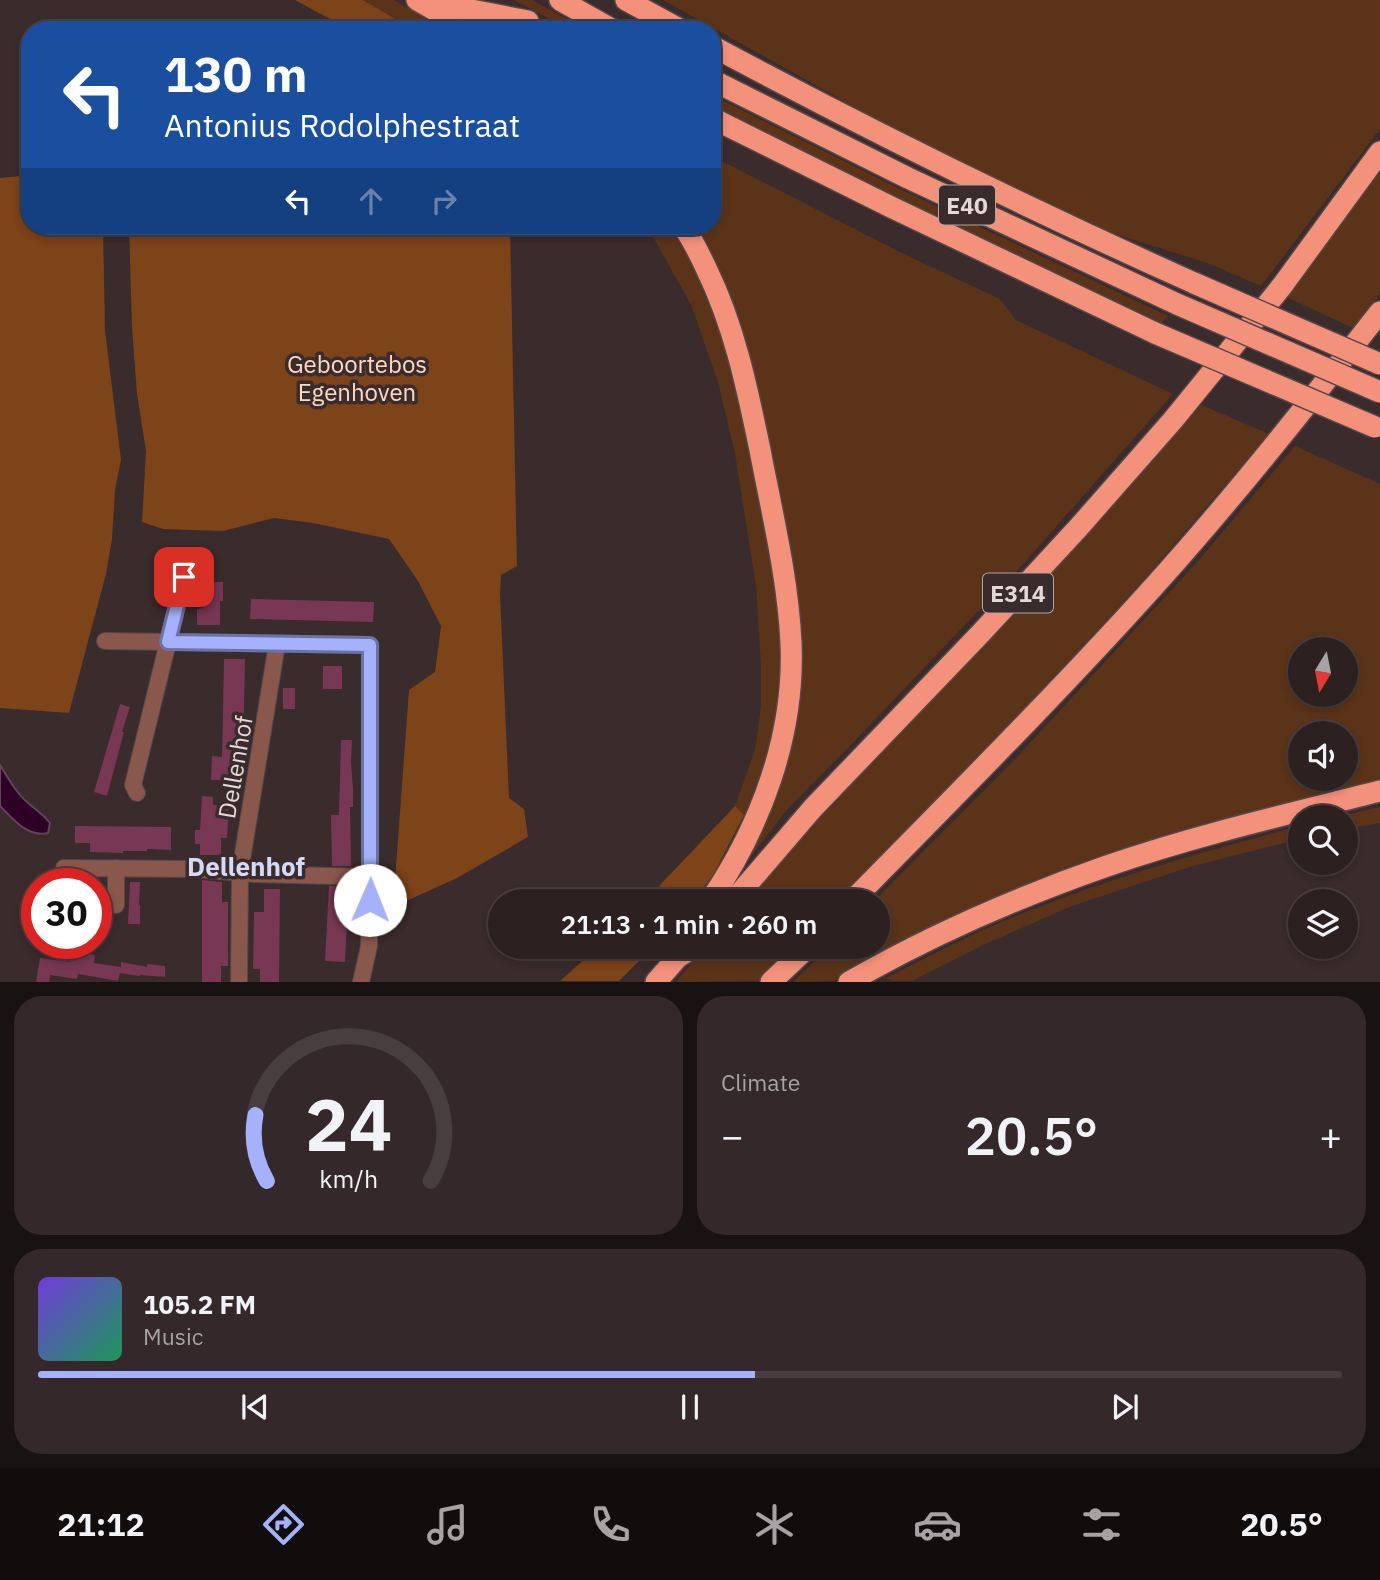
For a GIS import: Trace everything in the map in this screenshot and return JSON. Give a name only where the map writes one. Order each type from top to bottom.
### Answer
[{"type":"highway","points":[[417,0],[453,21]]},
{"type":"highway","points":[[439,0],[461,8],[518,21]]},
{"type":"highway","points":[[491,0],[529,21]]},
{"type":"highway","points":[[560,0],[597,21]]},
{"type":"highway","points":[[626,0],[664,21]]},
{"type":"highway","points":[[721,51],[880,135],[1108,245],[1380,364]]},
{"type":"highway","name":"E40","points":[[721,84],[908,178],[1178,304],[1380,392]]},
{"type":"highway","name":"E40","points":[[721,122],[1155,333],[1377,428]]},
{"type":"highway","name":"E314","points":[[743,889],[813,808],[981,633],[1173,420],[1282,286],[1380,152]]},
{"type":"highway","points":[[689,235],[720,298],[737,347],[782,564],[791,645],[789,689],[775,768],[760,810],[717,889]]},
{"type":"highway","points":[[864,889],[1156,584],[1273,448],[1380,312]]},
{"type":"highway","points":[[849,982],[982,914],[1109,865],[1209,835],[1380,791]]},
{"type":"highway","points":[[656,982],[676,959]]},
{"type":"highway","points":[[771,982],[795,959]]},
{"type":"street","points":[[137,793],[133,786],[184,577]]},
{"type":"street","points":[[105,641],[370,645],[369,946],[361,982]]},
{"type":"street","name":"Dellenhof","points":[[239,982],[240,872],[277,644]]},
{"type":"street","points":[[65,867],[202,869],[370,877]]},
{"type":"street","points":[[116,905],[117,868]]},
{"type":"shaded area","points":[[363,0],[394,0],[430,21],[399,21]]},
{"type":"shaded area","points":[[514,0],[532,0],[571,21],[553,21]]},
{"type":"shaded area","points":[[663,0],[1380,0],[1380,129],[1261,286],[1210,264],[1103,230],[903,134],[721,32],[721,21],[701,21]]},
{"type":"shaded area","points":[[721,100],[900,189],[1168,316],[1162,323],[895,197],[721,110]]},
{"type":"shaded area","points":[[721,161],[904,254],[1000,299],[1016,320],[1173,394],[1025,562],[786,811],[742,868],[778,788],[787,545],[694,235],[721,235]]},
{"type":"shaded area","points":[[1380,171],[1380,294],[1355,329],[1284,296]]},
{"type":"shaded area","points":[[651,235],[676,235],[703,285],[720,327],[739,392],[773,571],[779,631],[778,699],[768,750],[744,815],[735,806],[755,750],[761,707],[756,586],[735,454],[718,382],[691,305]]},
{"type":"shaded area","points":[[1197,403],[1269,434],[1145,578],[1014,721],[850,889],[755,889]]},
{"type":"shaded area","points":[[1295,446],[1380,484],[1380,782],[1358,790],[1358,721],[1288,721],[1288,791],[1354,791],[1313,805],[1288,805],[1288,814],[890,950],[890,889],[886,889],[1015,759],[1199,560]]},
{"type":"shaded area","points":[[0,765],[20,795],[50,823],[48,833],[27,830],[0,806]]},
{"type":"shaded area","points":[[1380,807],[1380,823],[1358,827],[1358,812]]},
{"type":"shaded area","points":[[1288,829],[1288,842],[1193,866],[1072,906],[981,946],[912,981],[892,981],[886,978],[986,929],[1055,901],[1229,845]]},
{"type":"shaded area","points":[[695,959],[782,959],[760,981],[676,982]]},
{"type":"shaded area","points":[[817,959],[873,959],[834,981],[793,982]]},
{"type":"green space","points":[[295,0],[363,0],[399,21],[334,21]]},
{"type":"green space","points":[[21,176],[21,235],[103,235],[105,330],[121,460],[106,574],[69,713],[0,708],[0,178]]},
{"type":"green space","name":"Geboortebos Egenhoven","points":[[129,235],[510,235],[517,566],[501,575],[500,594],[509,798],[524,809],[528,837],[457,878],[393,907],[409,690],[435,672],[441,626],[418,581],[389,539],[274,518],[223,531],[163,529],[142,522],[146,451],[137,394]]},
{"type":"green space","points":[[735,806],[744,815],[713,875],[702,889],[657,889]]},
{"type":"green space","points":[[585,959],[641,959],[619,981],[560,981]]},
{"type":"building","points":[[202,582],[223,582],[220,625],[197,625],[197,609],[203,608]]},
{"type":"building","points":[[251,599],[374,602],[373,622],[250,619]]},
{"type":"building","points":[[224,659],[245,659],[243,758],[234,758],[233,780],[211,780],[212,756],[222,757]]},
{"type":"building","points":[[323,666],[342,666],[342,689],[323,689]]},
{"type":"building","points":[[283,688],[295,688],[295,709],[283,709]]},
{"type":"building","points":[[120,704],[130,707],[107,796],[94,792]]},
{"type":"building","points":[[341,740],[352,740],[351,866],[332,866],[331,815],[339,815]]},
{"type":"building","points":[[202,796],[213,797],[213,805],[229,806],[227,838],[221,838],[221,855],[200,855],[200,844],[195,844],[195,830],[200,830]]},
{"type":"building","points":[[75,826],[171,827],[171,850],[90,852],[90,843],[75,843]]},
{"type":"building","points":[[202,880],[222,882],[222,902],[228,902],[228,966],[221,966],[221,982],[202,982]]},
{"type":"building","points":[[130,882],[140,882],[140,924],[128,924]]},
{"type":"building","points":[[329,886],[358,887],[354,921],[347,921],[345,962],[325,961]]},
{"type":"building","points":[[264,889],[280,889],[279,982],[260,982],[260,969],[253,969],[254,912],[264,912]]},
{"type":"building","points":[[40,959],[70,962],[71,959],[94,959],[94,963],[121,967],[121,962],[147,967],[147,964],[165,966],[165,977],[120,973],[118,981],[78,974],[77,979],[50,975],[49,982],[36,982]]},
{"type":"district","name":"Dellenhof","points":[[246,866]]},
{"type":"route","points":[[184,577],[168,642],[370,645],[370,900]]}]
